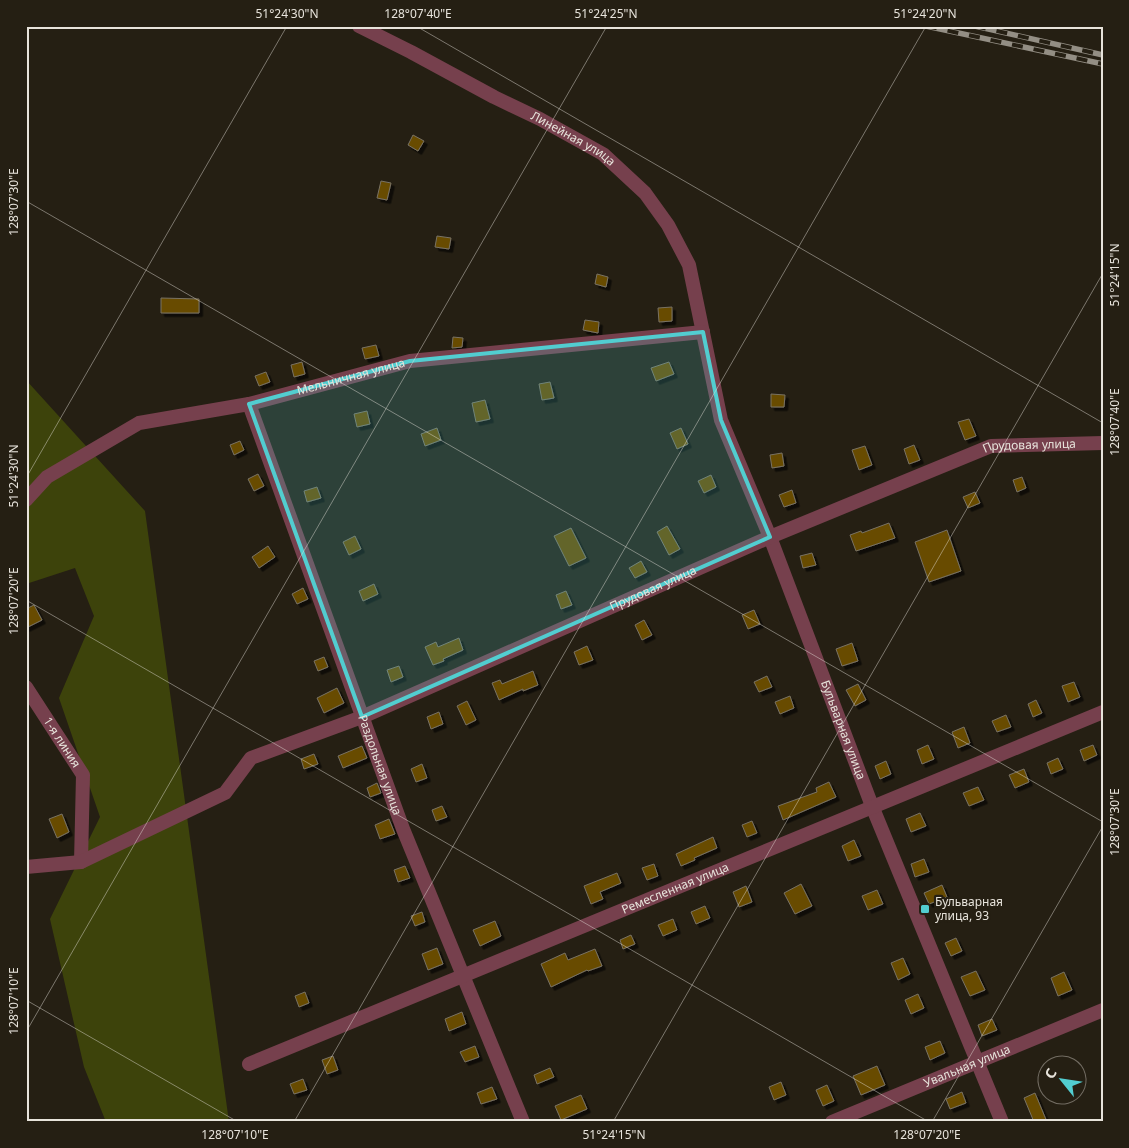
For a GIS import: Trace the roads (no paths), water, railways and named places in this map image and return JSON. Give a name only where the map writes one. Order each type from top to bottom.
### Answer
[{"type":"street","name":"Линейная улица","points":[[359,26],[540,119],[603,154],[645,193],[668,225],[689,265],[703,332]]},
{"type":"street","name":"Мельничная улица","points":[[26,500],[48,477],[139,423],[249,404],[410,361],[703,332]]},
{"type":"street","name":"Бульварная улица","points":[[703,332],[721,420],[770,538],[872,806],[979,1062],[1002,1122]]},
{"type":"street","name":"Раздольная улица","points":[[249,404],[403,829],[523,1122]]},
{"type":"street","name":"Прудовая улица","points":[[81,862],[226,793],[251,758],[362,717],[770,538],[991,446],[1103,442]]},
{"type":"street","name":"1-я линия","points":[[26,686],[84,775],[81,862]]},
{"type":"street","name":"Ремесленная улица","points":[[249,1064],[1103,712]]},
{"type":"street","points":[[26,867],[81,862]]},
{"type":"street","name":"Увальная улица","points":[[832,1122],[1103,1010]]},
{"type":"railway","points":[[926,26],[1103,64]]},
{"type":"railway","points":[[975,26],[1103,55]]},
{"type":"place","name":"Бульварная улица, 93","points":[[925,909]]}]
